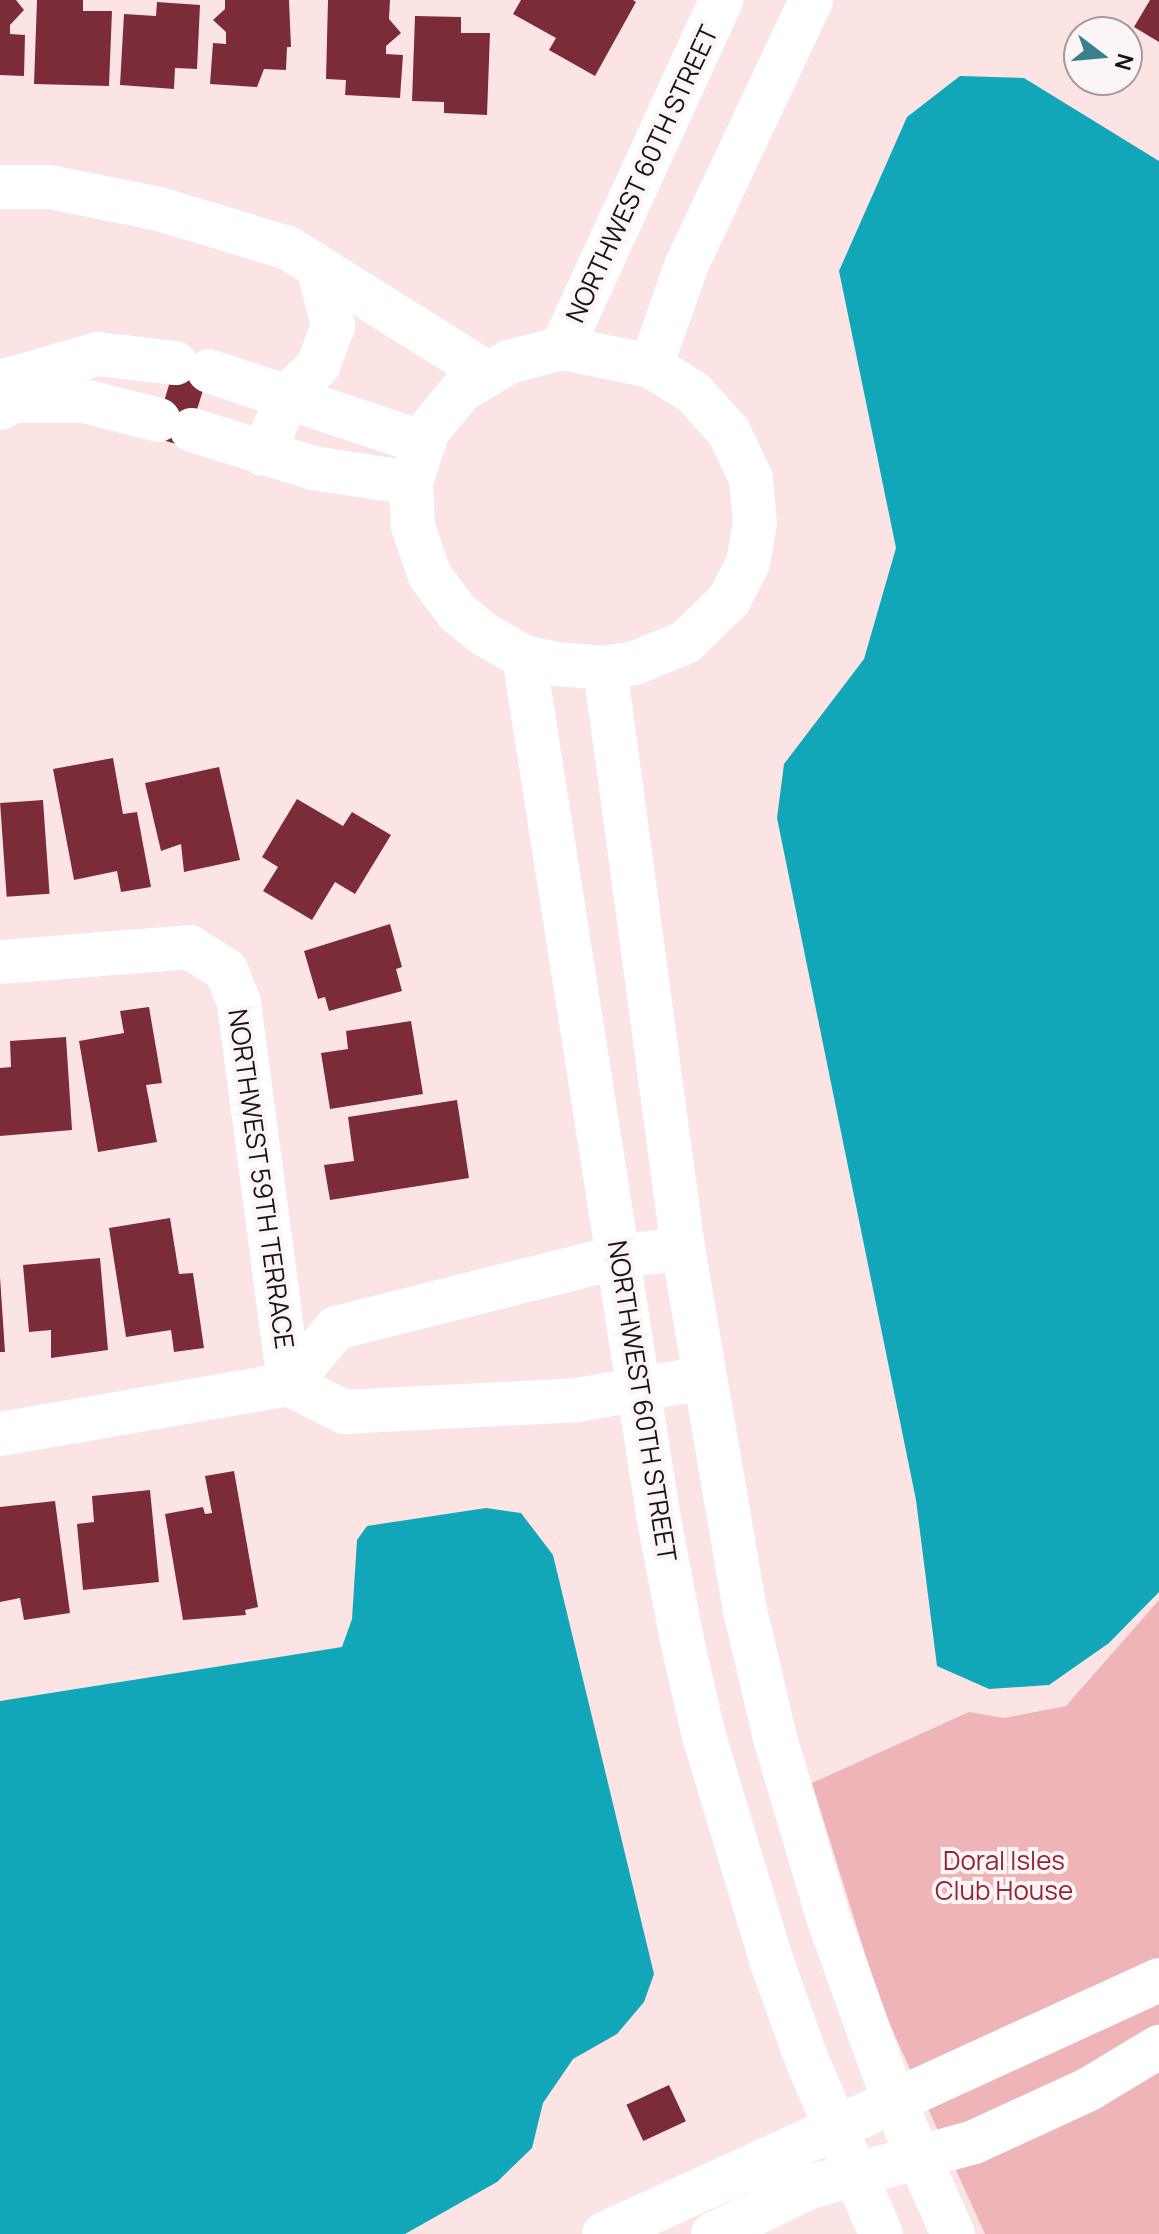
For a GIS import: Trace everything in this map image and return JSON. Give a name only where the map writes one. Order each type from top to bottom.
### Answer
[{"type":"street","name":"NORTHWEST 60TH STREET","points":[[562,348],[721,0]]},
{"type":"street","points":[[651,366],[687,264],[811,0]]},
{"type":"street","points":[[0,187],[50,187],[159,209],[288,248],[489,374]]},
{"type":"street","points":[[263,454],[289,394],[318,366],[333,326],[318,267]]},
{"type":"street","points":[[562,348],[651,366],[694,393],[729,432],[751,479],[755,523],[748,563],[729,600],[686,642],[635,663],[605,668],[524,657],[457,612],[430,576],[413,527],[418,463],[462,390],[509,362],[562,348]]},
{"type":"street","points":[[0,388],[8,380],[98,354],[192,367],[289,394],[418,463]]},
{"type":"street","points":[[0,408],[13,401],[84,401],[176,425],[313,468],[418,463]]},
{"type":"street","name":"NORTHWEST 60TH STREET","points":[[524,657],[662,1534],[704,1736],[771,1960],[834,2127],[881,2234]]},
{"type":"street","points":[[605,668],[683,1248],[745,1610],[775,1738],[828,1917],[894,2101],[953,2234]]},
{"type":"street","name":"NORTHWEST 59TH TERRACE","points":[[0,962],[189,947],[226,970],[239,1003],[289,1384]]},
{"type":"street","points":[[289,1384],[336,1328],[618,1257],[683,1248]]},
{"type":"street","points":[[0,1434],[289,1384],[344,1412],[577,1400],[704,1378]]},
{"type":"street","points":[[604,2234],[1159,1980]]},
{"type":"street","points":[[713,2234],[810,2187],[974,2142],[1089,2089],[1159,2047]]},
{"type":"green space","name":"Doral Isles Club House","points":[[1159,1600],[1159,2234],[985,2234],[881,2005],[812,1783],[969,1712],[1004,1718],[1066,1706]]},
{"type":"water","points":[[960,76],[1024,78],[1159,161],[1159,1592],[1109,1643],[1049,1685],[989,1689],[937,1666],[916,1500],[777,818],[784,764],[864,659],[896,548],[839,271],[907,117]]},
{"type":"water","points":[[486,1508],[521,1513],[553,1555],[654,1974],[644,2002],[617,2034],[573,2059],[543,2103],[532,2148],[497,2182],[405,2234],[0,2234],[0,1701],[342,1647],[352,1619],[357,1540],[367,1526]]},
{"type":"building","points":[[0,0],[16,0],[24,10],[10,25],[10,34],[25,35],[24,76],[0,75]]},
{"type":"building","points":[[37,0],[83,0],[83,11],[112,11],[109,86],[34,84]]},
{"type":"building","points":[[225,0],[289,0],[291,47],[287,47],[286,70],[264,69],[257,87],[210,84],[213,43],[226,44],[226,32],[213,20],[225,9]]},
{"type":"building","points":[[328,0],[390,0],[389,19],[401,33],[386,46],[386,54],[403,55],[400,98],[345,95],[346,80],[326,79]]},
{"type":"building","points":[[521,0],[636,2],[595,76],[549,50],[556,38],[513,14]]},
{"type":"building","points":[[1150,0],[1159,0],[1159,42],[1143,32],[1143,16],[1141,16]]},
{"type":"building","points":[[157,2],[200,5],[197,69],[175,68],[174,89],[120,85],[124,14],[156,16]]},
{"type":"building","points":[[415,16],[461,17],[461,33],[490,33],[487,115],[444,113],[444,102],[412,101]]},
{"type":"building","points":[[180,349],[213,359],[186,447],[153,437]]},
{"type":"building","points":[[113,758],[123,814],[137,812],[151,887],[121,892],[117,871],[74,880],[53,769]]},
{"type":"building","points":[[219,767],[240,860],[184,872],[181,844],[161,851],[145,783]]},
{"type":"building","points":[[297,799],[343,826],[352,812],[391,835],[355,894],[335,882],[312,920],[263,891],[278,867],[262,857]]},
{"type":"building","points":[[43,800],[50,894],[7,897],[0,803]]},
{"type":"building","points":[[390,924],[402,967],[396,969],[402,991],[329,1011],[325,997],[318,999],[304,951]]},
{"type":"building","points":[[149,1007],[162,1083],[146,1085],[157,1142],[98,1152],[79,1041],[124,1033],[120,1011]]},
{"type":"building","points":[[411,1021],[423,1094],[330,1109],[321,1053],[348,1049],[346,1031]]},
{"type":"building","points":[[66,1037],[72,1130],[0,1136],[0,1068],[11,1067],[10,1041]]},
{"type":"building","points":[[457,1100],[469,1178],[330,1200],[324,1165],[354,1161],[348,1117]]},
{"type":"building","points":[[170,1218],[179,1274],[193,1273],[204,1348],[174,1352],[171,1330],[126,1337],[109,1228]]},
{"type":"building","points":[[100,1258],[108,1350],[51,1358],[51,1330],[29,1332],[23,1265]]},
{"type":"building","points":[[0,1277],[5,1352],[0,1352]]},
{"type":"building","points":[[234,1471],[258,1607],[245,1610],[246,1615],[183,1620],[165,1514],[203,1507],[205,1514],[212,1513],[205,1476]]},
{"type":"building","points":[[150,1490],[159,1582],[83,1590],[77,1524],[94,1522],[92,1496]]},
{"type":"building","points":[[55,1501],[70,1613],[24,1620],[20,1598],[0,1602],[0,1507]]},
{"type":"building","points":[[669,2085],[686,2121],[643,2141],[626,2105]]}]
